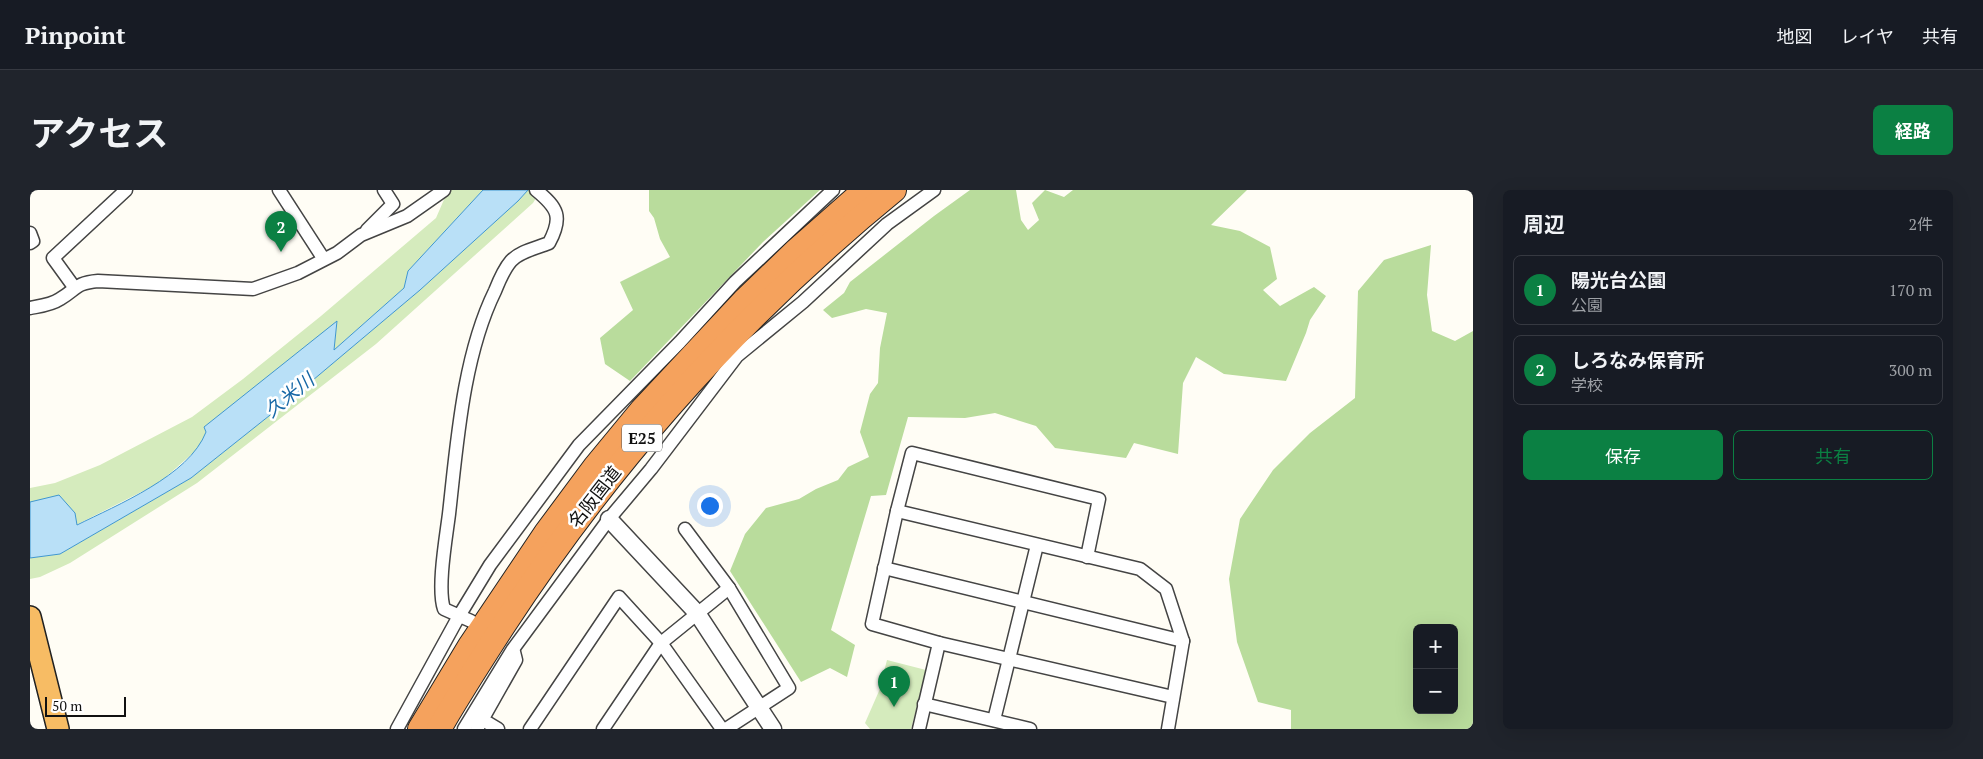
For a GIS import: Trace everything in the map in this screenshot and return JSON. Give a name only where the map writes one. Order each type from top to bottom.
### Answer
[{"type":"highway","name":"名阪国道","points":[[420,729],[470,646],[546,533],[595,467],[642,410],[744,301],[797,250],[865,190]]},
{"type":"highway","name":"名阪国道","points":[[439,729],[482,658],[535,579],[567,533],[633,449],[702,369],[806,266],[858,219],[894,190]]},
{"type":"highway","points":[[858,219],[900,190]]},
{"type":"highway","points":[[30,617],[58,729]]},
{"type":"highway","points":[[415,729],[437,692],[470,646]]},
{"type":"street","points":[[74,287],[53,258],[126,190]]},
{"type":"street","points":[[279,190],[323,258]]},
{"type":"street","points":[[362,236],[393,204],[384,190]]},
{"type":"street","points":[[30,308],[48,305],[61,299],[74,287],[83,282],[98,281],[253,289],[298,273],[323,258],[337,253],[362,236],[407,216],[444,190]]},
{"type":"street","points":[[397,729],[459,616],[490,565],[579,446],[680,342],[735,282],[833,190]]},
{"type":"street","points":[[464,729],[509,646],[651,469],[736,356],[803,302],[887,224],[934,190]]},
{"type":"street","points":[[471,621],[444,609],[442,601],[444,551],[461,419],[479,331],[499,281],[517,256],[549,244],[557,229],[558,217],[553,204],[537,191]]},
{"type":"street","points":[[30,233],[33,241],[30,243]]},
{"type":"street","points":[[1087,557],[1099,499],[912,453],[872,624],[938,643],[1173,697]]},
{"type":"street","points":[[897,511],[1140,569],[1166,588],[1182,641],[1168,729]]},
{"type":"street","points":[[609,520],[697,613],[773,729]]},
{"type":"street","points":[[685,529],[729,588],[789,688],[726,729]]},
{"type":"street","points":[[994,720],[1037,545]]},
{"type":"street","points":[[884,568],[1182,641]]},
{"type":"street","points":[[608,727],[661,643],[729,588]]},
{"type":"street","points":[[530,729],[619,597],[661,643],[722,729]]},
{"type":"street","points":[[919,729],[938,643]]},
{"type":"street","points":[[488,727],[516,660],[509,646]]},
{"type":"street","points":[[924,704],[1030,729]]},
{"type":"green space","points":[[451,190],[483,190],[408,271],[404,288],[334,350],[337,322],[204,427],[206,432],[201,446],[159,483],[76,525],[30,502],[30,488],[55,483],[100,465],[192,417],[243,379],[321,316],[436,218],[446,195]]},
{"type":"green space","points":[[528,190],[541,190],[533,203],[376,344],[197,483],[70,563],[40,577],[30,579],[30,558],[60,554],[191,478],[294,396],[420,290]]},
{"type":"green space","points":[[649,190],[820,190],[763,242],[630,381],[605,364],[600,338],[633,310],[620,282],[670,257],[660,239],[654,218],[649,211]]},
{"type":"green space","points":[[970,190],[1016,190],[1021,220],[1028,230],[1039,220],[1032,203],[1045,190],[1064,197],[1073,190],[1247,190],[1211,225],[1240,231],[1270,247],[1277,279],[1263,290],[1280,306],[1314,287],[1326,296],[1310,320],[1286,381],[1224,374],[1196,357],[1183,383],[1178,454],[1134,443],[1126,458],[1055,448],[1036,426],[995,413],[965,418],[908,417],[886,495],[871,496],[831,630],[855,645],[847,677],[830,668],[801,682],[730,571],[745,534],[766,508],[799,499],[816,489],[838,480],[848,467],[869,457],[860,432],[870,394],[878,383],[880,348],[887,313],[866,309],[832,318],[823,310],[844,293],[850,282]]},
{"type":"green space","points":[[1431,245],[1427,295],[1432,331],[1455,341],[1473,331],[1473,729],[1291,729],[1291,710],[1258,702],[1237,642],[1229,579],[1240,519],[1273,470],[1310,433],[1355,398],[1358,291],[1384,260]]},
{"type":"green space","points":[[887,660],[926,670],[911,729],[870,729],[865,723],[879,691]]},
{"type":"water","name":"久米川","points":[[483,190],[528,190],[420,290],[294,396],[191,478],[60,554],[30,558],[30,502],[59,495],[75,513],[77,525],[150,488],[184,462],[197,448],[206,432],[204,427],[337,321],[334,350],[404,288],[408,271]]},
{"type":"place","name":"しろなみ保育所","points":[[281,252]]},
{"type":"place","name":"陽光台公園","points":[[894,707]]}]
